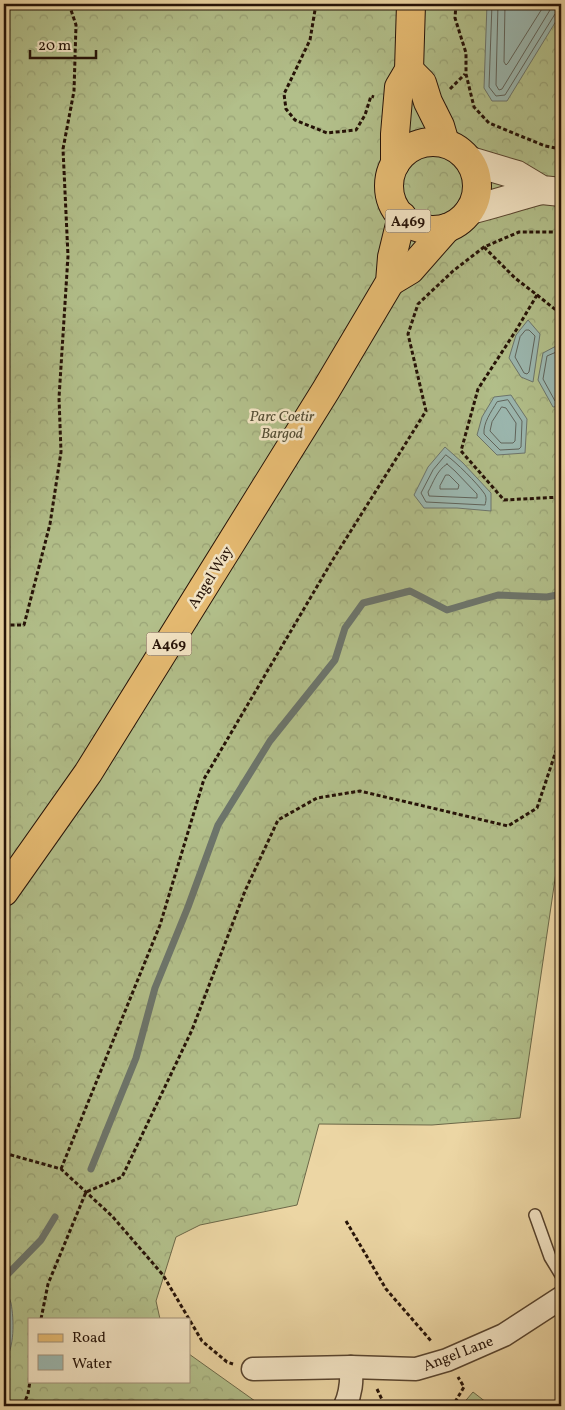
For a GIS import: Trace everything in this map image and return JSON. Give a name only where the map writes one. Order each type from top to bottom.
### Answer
[{"type":"main road","name":"A469","points":[[411,4],[410,70],[400,87],[394,134],[395,164],[390,177],[390,192],[394,205],[402,216],[411,224],[423,229],[447,228],[464,218],[470,210]]},
{"type":"main road","points":[[410,70],[422,83],[445,143]]},
{"type":"main road","points":[[395,164],[404,153],[417,145],[431,142],[445,143],[459,150],[470,161],[478,185],[476,198],[470,210]]},
{"type":"main road","name":"Angel Way","points":[[4,892],[88,773],[326,390],[390,282],[392,257],[402,216]]},
{"type":"main road","name":"Angel Way","points":[[390,282],[410,270],[447,228]]},
{"type":"street","points":[[470,161],[517,175],[552,191]]},
{"type":"street","points":[[470,210],[552,191]]},
{"type":"street","name":"Angel Lane","points":[[253,1369],[351,1367],[416,1369],[447,1360],[504,1335],[561,1298]]},
{"type":"street","points":[[345,1406],[350,1396],[351,1367]]},
{"type":"lane","points":[[535,1216],[550,1258],[561,1275]]},
{"type":"path","points":[[4,625],[24,625],[50,524],[62,452],[59,398],[68,256],[63,149],[74,91],[76,25],[69,4]]},
{"type":"path","points":[[316,4],[310,40],[284,94],[286,109],[296,120],[326,133],[356,130],[365,115],[371,96],[379,99]]},
{"type":"path","points":[[456,4],[455,18],[466,53],[466,74],[474,106],[489,123],[545,146],[561,149]]},
{"type":"path","points":[[446,92],[466,74]]},
{"type":"path","points":[[61,1169],[160,925],[204,780],[332,560],[426,412],[408,334],[418,304],[484,247],[519,232],[561,233]]},
{"type":"path","points":[[484,247],[515,278],[561,314]]},
{"type":"path","points":[[537,295],[478,389],[461,451],[504,500],[561,498]]},
{"type":"path","points":[[41,1318],[48,1284],[86,1192],[122,1177],[133,1156],[192,1030],[245,891],[278,820],[317,798],[360,791],[508,826],[537,808],[561,737]]},
{"type":"path","points":[[4,1153],[61,1169],[112,1216],[163,1275],[189,1318]]},
{"type":"path","points":[[346,1221],[386,1289],[447,1360],[464,1387],[455,1402],[450,1406]]},
{"type":"path","points":[[190,1320],[202,1340],[228,1362],[253,1369]]},
{"type":"path","points":[[23,1406],[28,1394],[30,1382]]},
{"type":"green space","name":"Parc Coetir Bargod","points":[[4,4],[561,4],[561,845],[520,1118],[432,1125],[319,1124],[297,1205],[200,1225],[176,1237],[156,1301],[160,1318],[28,1318],[28,1382],[190,1382],[190,1355],[262,1406],[4,1406]]},
{"type":"green space","points":[[473,1392],[491,1406],[461,1406]]},
{"type":"water","points":[[487,4],[561,4],[561,13],[507,101],[492,101],[484,88]]},
{"type":"water","points":[[528,320],[540,334],[533,382],[521,377],[509,358],[516,335]]},
{"type":"water","points":[[561,345],[561,406],[553,407],[538,380],[543,353]]},
{"type":"water","points":[[511,395],[527,419],[525,453],[497,455],[477,435],[482,417],[494,397]]},
{"type":"water","points":[[445,447],[491,493],[491,511],[424,508],[414,495],[428,467]]},
{"type":"water","points":[[4,1289],[11,1303],[13,1325],[12,1342],[4,1362]]},
{"type":"waterway","points":[[91,1169],[136,1058],[155,988],[188,907],[218,825],[270,741],[335,660],[345,628],[363,603],[410,591],[447,610],[498,595],[547,597],[557,595],[561,597]]},
{"type":"waterway","points":[[4,1278],[41,1240],[55,1217]]},
{"type":"waterway","points":[[107,1406],[119,1403],[134,1406]]}]
